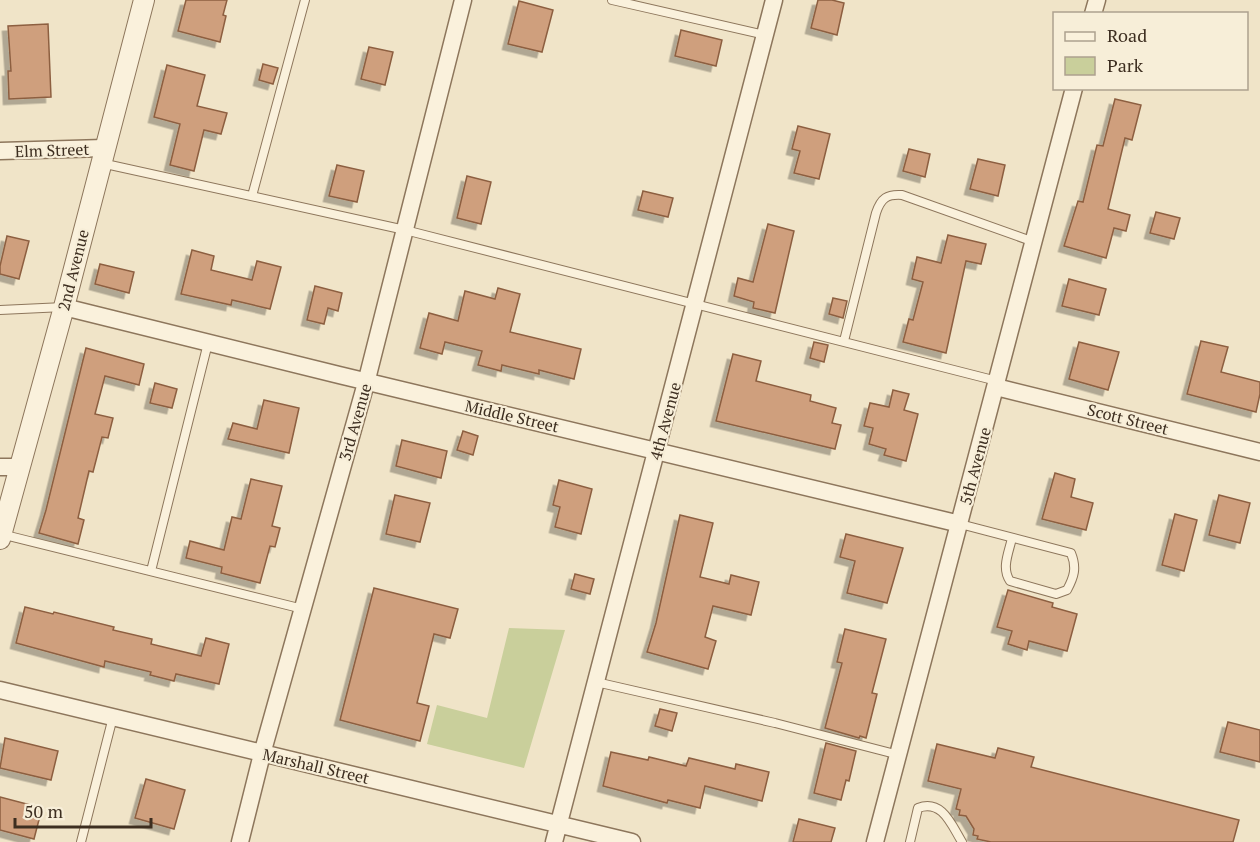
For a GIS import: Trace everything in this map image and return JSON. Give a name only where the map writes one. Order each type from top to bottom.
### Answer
[{"type":"street","name":"2nd Avenue","points":[[1,536],[9,467],[64,307],[144,0]]},
{"type":"street","name":"3rd Avenue","points":[[240,842],[262,753],[366,383],[463,0]]},
{"type":"street","name":"4th Avenue","points":[[554,842],[774,0]]},
{"type":"street","name":"5th Avenue","points":[[875,842],[1073,90]]},
{"type":"street","name":"Elm Street","points":[[0,152],[102,156]]},
{"type":"street","name":"Middle Street","points":[[64,307],[366,383],[960,524]]},
{"type":"street","name":"Scott Street","points":[[997,384],[1260,452]]},
{"type":"street","name":"Marshall Street","points":[[0,690],[632,842]]},
{"type":"lane","points":[[252,196],[305,0]]},
{"type":"lane","points":[[612,0],[765,35]]},
{"type":"lane","points":[[102,156],[252,196],[405,230],[844,341],[997,384]]},
{"type":"lane","points":[[844,341],[876,213],[884,197],[892,194],[902,195],[1034,242]]},
{"type":"lane","points":[[0,310],[64,307]]},
{"type":"lane","points":[[151,571],[208,343]]},
{"type":"lane","points":[[960,524],[1071,553],[1074,577],[1067,590],[1056,594],[1010,581],[1005,564],[1012,538]]},
{"type":"lane","points":[[1,536],[303,609]]},
{"type":"lane","points":[[596,682],[899,754]]},
{"type":"lane","points":[[81,842],[113,717]]},
{"type":"lane","points":[[910,842],[918,808],[926,805],[943,811],[962,842]]},
{"type":"green space","points":[[509,628],[565,630],[524,768],[427,744],[437,705],[487,718]]},
{"type":"building","points":[[186,0],[227,0],[220,42],[178,31]]},
{"type":"building","points":[[818,0],[844,3],[837,35],[811,28]]},
{"type":"building","points":[[519,1],[553,10],[542,52],[508,44]]},
{"type":"building","points":[[48,24],[51,97],[9,99],[8,71],[11,71],[8,26]]},
{"type":"building","points":[[681,30],[722,40],[716,66],[675,56]]},
{"type":"building","points":[[369,47],[393,52],[385,85],[361,79]]},
{"type":"building","points":[[263,64],[278,68],[273,84],[259,80]]},
{"type":"building","points":[[167,65],[205,75],[197,106],[227,113],[221,134],[204,130],[194,171],[170,165],[180,124],[154,117]]},
{"type":"building","points":[[1115,99],[1141,105],[1132,140],[1125,138],[1108,209],[1130,215],[1126,231],[1114,228],[1106,258],[1064,246],[1078,201],[1083,202],[1097,145],[1103,146]]},
{"type":"building","points":[[798,126],[830,134],[819,179],[794,173],[800,151],[792,149]]},
{"type":"building","points":[[909,149],[930,154],[925,177],[903,171]]},
{"type":"building","points":[[978,159],[1005,165],[998,196],[970,189]]},
{"type":"building","points":[[337,165],[364,171],[357,202],[329,196]]},
{"type":"building","points":[[467,176],[491,182],[481,224],[457,218]]},
{"type":"building","points":[[643,191],[673,198],[668,217],[638,210]]},
{"type":"building","points":[[1156,212],[1180,218],[1174,239],[1150,233]]},
{"type":"building","points":[[768,224],[794,231],[775,313],[753,308],[754,302],[734,296],[738,278],[753,282]]},
{"type":"building","points":[[948,235],[986,244],[981,264],[966,261],[946,353],[903,342],[909,319],[913,320],[923,282],[912,279],[917,257],[941,263]]},
{"type":"building","points":[[7,236],[29,241],[19,279],[0,274]]},
{"type":"building","points":[[192,250],[214,256],[211,270],[252,280],[257,261],[281,267],[270,309],[232,300],[231,305],[181,294]]},
{"type":"building","points":[[100,264],[134,272],[129,293],[95,284]]},
{"type":"building","points":[[1069,279],[1106,289],[1099,315],[1062,306]]},
{"type":"building","points":[[315,286],[342,293],[338,311],[328,308],[324,324],[307,320]]},
{"type":"building","points":[[498,288],[520,294],[510,332],[581,349],[574,379],[539,370],[539,374],[502,365],[501,371],[478,365],[482,351],[445,342],[442,354],[420,348],[429,313],[458,321],[465,291],[495,299]]},
{"type":"building","points":[[833,298],[847,301],[843,318],[829,314]]},
{"type":"building","points":[[1201,341],[1228,347],[1221,372],[1260,382],[1256,412],[1187,394]]},
{"type":"building","points":[[814,342],[828,345],[824,362],[810,358]]},
{"type":"building","points":[[1079,342],[1119,352],[1108,390],[1069,379]]},
{"type":"building","points":[[86,348],[144,364],[139,385],[105,376],[95,414],[113,418],[108,438],[102,437],[93,472],[89,471],[78,518],[84,520],[78,544],[39,533]]},
{"type":"building","points":[[733,354],[761,361],[756,381],[811,395],[810,401],[836,408],[832,423],[841,425],[835,449],[716,421]]},
{"type":"building","points":[[155,383],[177,389],[172,408],[150,403]]},
{"type":"building","points":[[893,390],[909,394],[904,410],[918,414],[906,461],[884,455],[886,449],[869,444],[873,428],[864,426],[870,403],[889,407]]},
{"type":"building","points":[[264,400],[299,408],[289,453],[228,439],[233,423],[257,429]]},
{"type":"building","points":[[463,431],[478,436],[473,455],[457,450]]},
{"type":"building","points":[[402,440],[447,451],[441,478],[396,466]]},
{"type":"building","points":[[1055,473],[1075,479],[1071,497],[1093,503],[1086,530],[1042,519]]},
{"type":"building","points":[[251,479],[282,486],[272,526],[280,528],[275,547],[270,546],[260,583],[221,573],[222,567],[186,558],[190,541],[224,550],[232,517],[241,519]]},
{"type":"building","points":[[559,480],[592,489],[581,534],[555,527],[560,507],[553,505]]},
{"type":"building","points":[[395,495],[430,503],[420,542],[386,534]]},
{"type":"building","points":[[1219,495],[1250,503],[1240,543],[1209,535]]},
{"type":"building","points":[[1175,514],[1197,520],[1184,571],[1162,565]]},
{"type":"building","points":[[680,515],[713,523],[700,577],[729,584],[731,575],[759,582],[751,615],[713,606],[705,637],[716,641],[708,669],[647,652],[656,623]]},
{"type":"building","points":[[846,534],[903,548],[887,603],[847,593],[855,561],[840,557]]},
{"type":"building","points":[[575,574],[594,579],[590,594],[571,589]]},
{"type":"building","points":[[374,588],[458,609],[450,638],[434,634],[417,703],[429,706],[420,741],[340,720]]},
{"type":"building","points":[[1008,590],[1053,603],[1052,607],[1077,614],[1067,651],[1029,641],[1027,650],[1008,644],[1012,631],[997,627]]},
{"type":"building","points":[[25,607],[114,627],[113,630],[152,639],[151,644],[201,656],[206,638],[229,644],[219,684],[176,674],[174,681],[150,675],[151,672],[105,661],[104,667],[16,643]]},
{"type":"building","points":[[845,629],[886,639],[872,693],[877,694],[866,738],[825,728],[842,663],[837,662]]},
{"type":"building","points":[[660,709],[677,713],[672,731],[655,726]]},
{"type":"building","points":[[1228,722],[1260,730],[1260,762],[1220,752]]},
{"type":"building","points":[[5,738],[58,751],[51,780],[0,768]]},
{"type":"building","points":[[826,743],[856,751],[849,781],[846,780],[841,800],[814,793]]},
{"type":"building","points":[[937,744],[995,758],[998,748],[1034,757],[1031,767],[1239,820],[1233,842],[991,842],[977,839],[978,836],[973,835],[974,829],[966,816],[959,815],[960,810],[956,809],[961,789],[928,781]]},
{"type":"building","points":[[611,752],[648,760],[649,757],[686,766],[689,758],[735,769],[736,764],[769,772],[762,801],[705,786],[700,808],[668,800],[667,803],[603,786]]},
{"type":"building","points":[[146,779],[185,790],[174,829],[135,818]]},
{"type":"building","points":[[0,797],[42,808],[34,839],[0,830]]},
{"type":"building","points":[[799,819],[835,828],[831,842],[793,842]]}]
